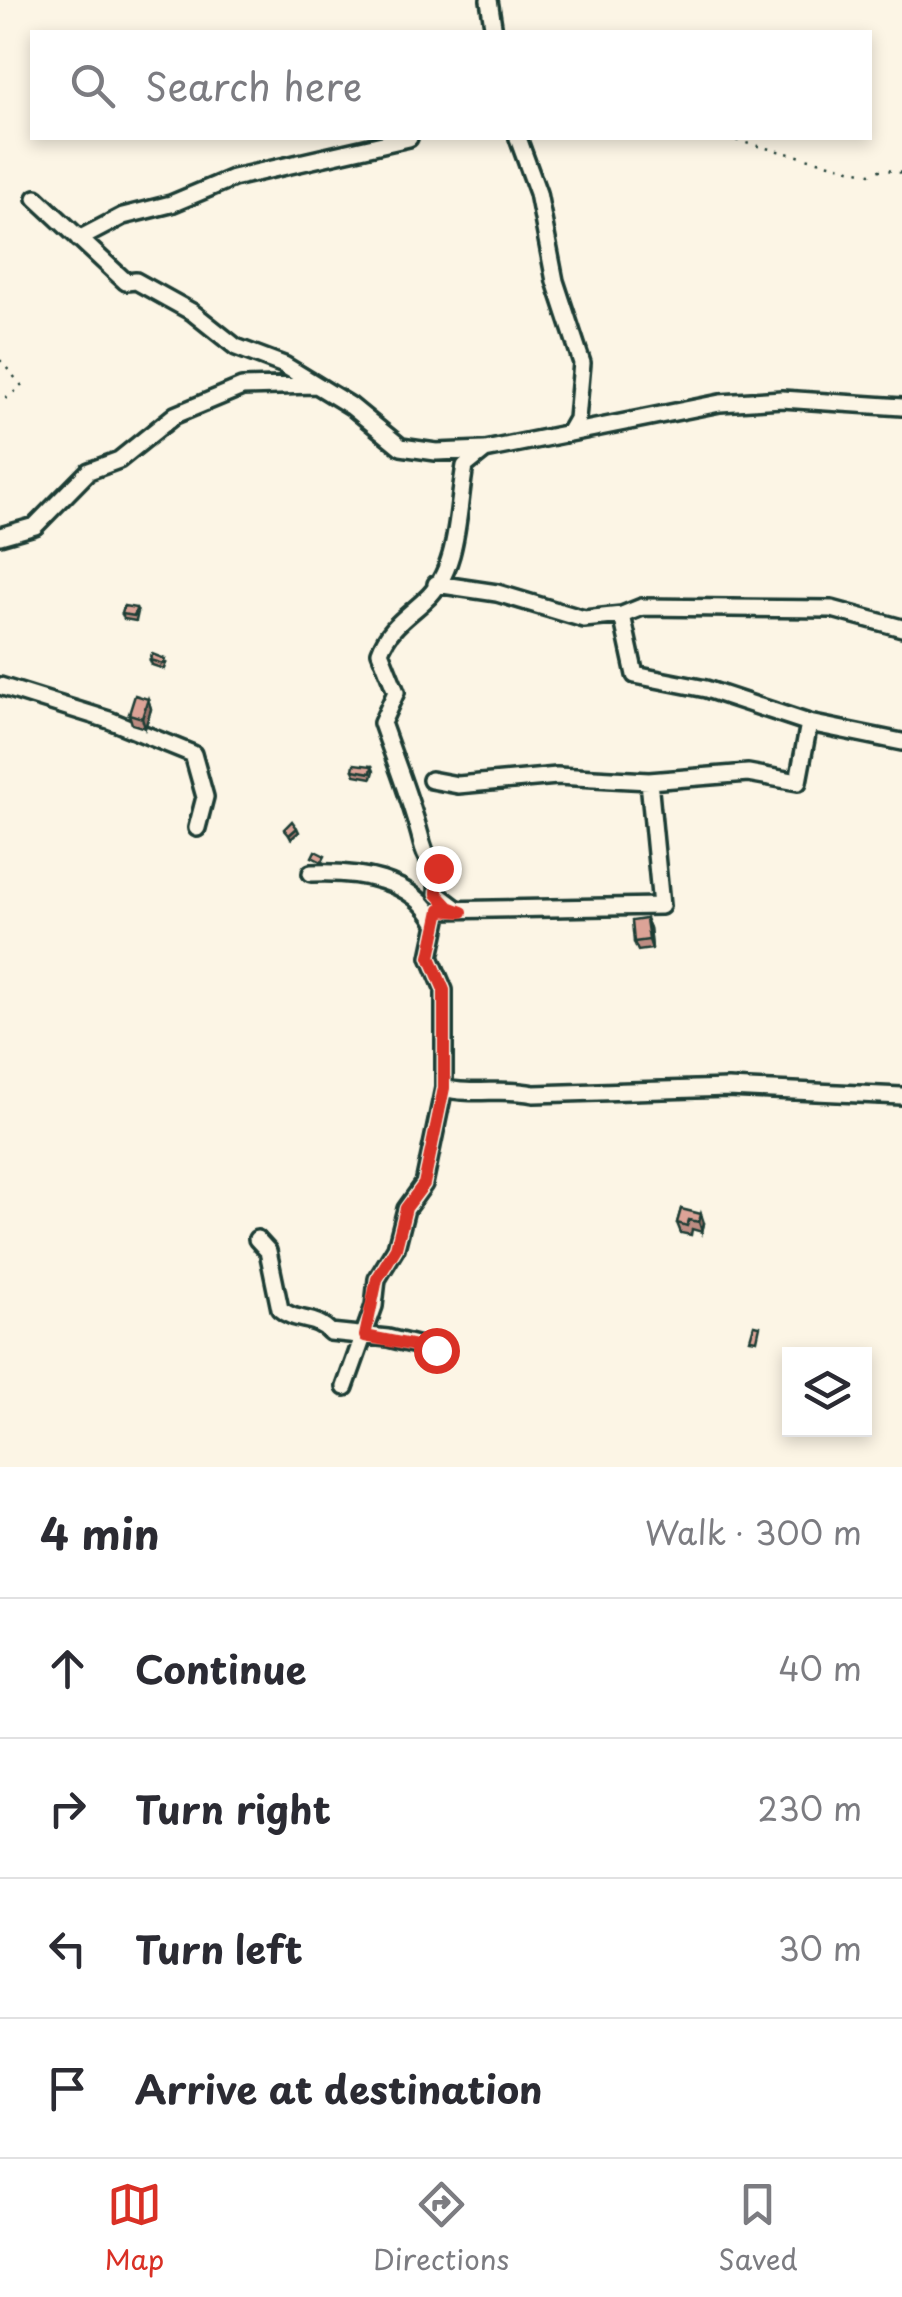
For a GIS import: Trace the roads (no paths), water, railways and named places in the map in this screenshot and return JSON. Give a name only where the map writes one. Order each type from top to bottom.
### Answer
[{"type":"street","points":[[489,0],[494,30]]},
{"type":"street","points":[[79,239],[123,216],[171,204],[232,178],[400,140]]},
{"type":"street","points":[[519,140],[538,193],[555,281],[582,363],[579,410],[569,433]]},
{"type":"street","points":[[36,198],[126,282],[136,281],[192,312],[236,346],[284,365],[351,406],[401,447],[436,452],[486,450],[720,403],[782,399],[902,407]]},
{"type":"street","points":[[0,536],[35,526],[90,472],[120,460],[175,415],[242,387],[315,385]]},
{"type":"street","points":[[437,894],[438,868],[423,847],[419,819],[382,723],[396,692],[380,652],[387,634],[425,600],[451,558],[466,466],[486,450]]},
{"type":"street","points":[[436,584],[496,593],[584,619],[622,615],[642,607],[832,609],[902,628]]},
{"type":"street","points":[[622,615],[635,675],[706,689],[809,723],[902,742]]},
{"type":"street","points":[[0,686],[109,720],[193,754],[205,797],[197,828]]},
{"type":"street","points":[[431,780],[458,785],[557,776],[649,781],[748,773],[798,782],[809,723]]},
{"type":"street","points":[[345,1388],[365,1336],[377,1279],[396,1248],[406,1208],[424,1184],[444,1088],[444,990],[430,957],[440,910],[660,906],[649,781]]},
{"type":"street","points":[[312,873],[346,874],[437,894],[449,907],[462,912]]},
{"type":"street","points":[[399,886],[430,910],[436,923]]},
{"type":"street","points":[[444,1088],[458,1092],[509,1088],[534,1094],[728,1088],[902,1096]]},
{"type":"street","points":[[258,1239],[268,1251],[280,1309],[286,1315],[320,1320],[330,1332],[436,1350]]}]
